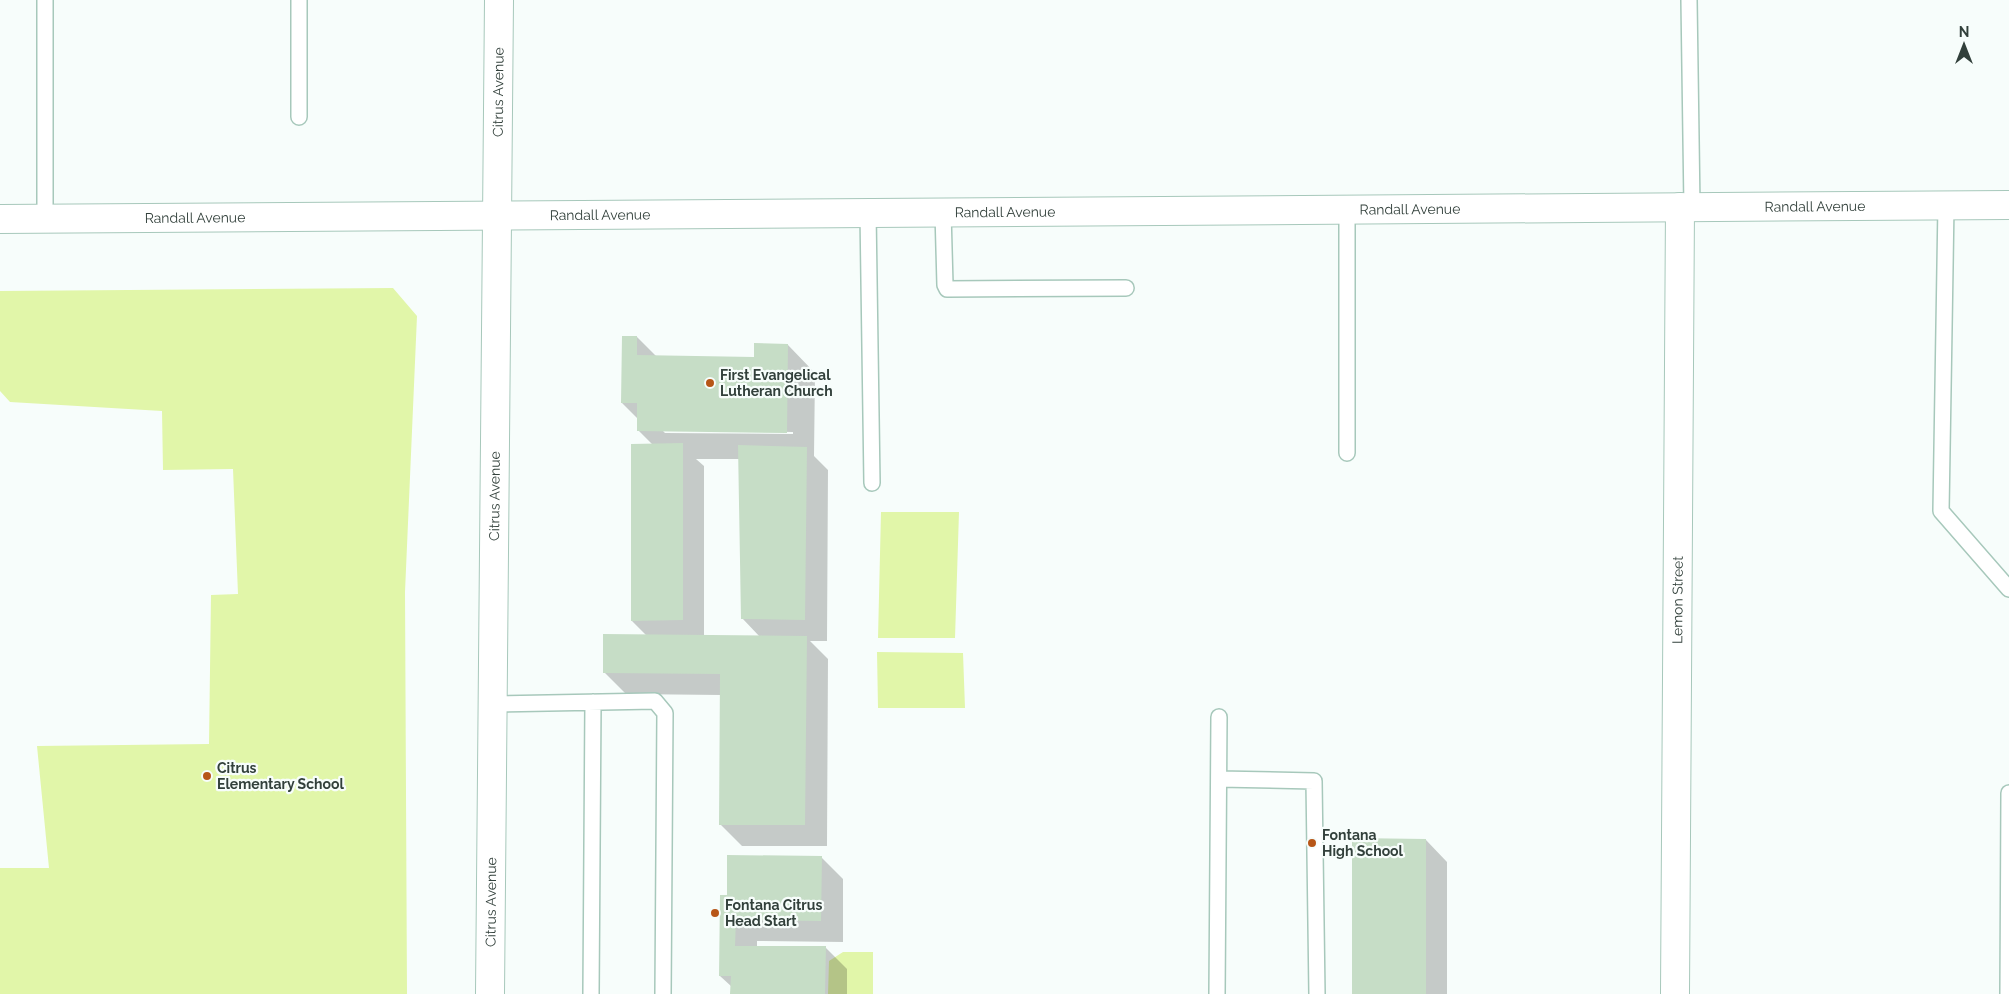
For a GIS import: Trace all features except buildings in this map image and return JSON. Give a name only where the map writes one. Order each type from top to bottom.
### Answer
[{"type":"street","name":"Citrus Avenue","points":[[490,994],[500,0]]},
{"type":"street","name":"Randall Avenue","points":[[0,219],[2009,205]]},
{"type":"street","name":"Lemon Street","points":[[1675,994],[1686,207]]},
{"type":"lane","points":[[45,0],[46,219]]},
{"type":"lane","points":[[299,0],[299,117]]},
{"type":"lane","points":[[1686,207],[1689,0]]},
{"type":"lane","points":[[1946,205],[1941,511],[2009,590]]},
{"type":"lane","points":[[1347,209],[1347,453]]},
{"type":"lane","points":[[868,212],[872,483]]},
{"type":"lane","points":[[943,212],[945,285],[947,289],[1126,288]]},
{"type":"lane","points":[[494,704],[655,701],[665,713],[664,994]]},
{"type":"lane","points":[[591,994],[593,702]]},
{"type":"lane","points":[[1217,994],[1219,716]]},
{"type":"lane","points":[[1219,779],[1314,781],[1318,994]]},
{"type":"lane","points":[[2008,994],[2009,793]]},
{"type":"green space","name":"Citrus Elementary School","points":[[393,288],[417,316],[405,592],[407,994],[0,994],[0,868],[49,868],[37,746],[209,744],[211,595],[238,594],[233,469],[163,470],[162,411],[10,402],[0,391],[0,291]]},
{"type":"green space","points":[[881,512],[959,512],[955,638],[878,638]]},
{"type":"green space","points":[[877,652],[963,653],[965,708],[878,708]]},
{"type":"green space","points":[[843,952],[873,952],[873,994],[828,994],[829,961]]},
{"type":"place","name":"First Evangelical Lutheran Church","points":[[710,383]]},
{"type":"place","name":"Citrus Elementary School","points":[[207,776]]},
{"type":"place","name":"Fontana High School","points":[[1312,843]]},
{"type":"place","name":"Fontana Citrus Head Start","points":[[715,913]]}]
